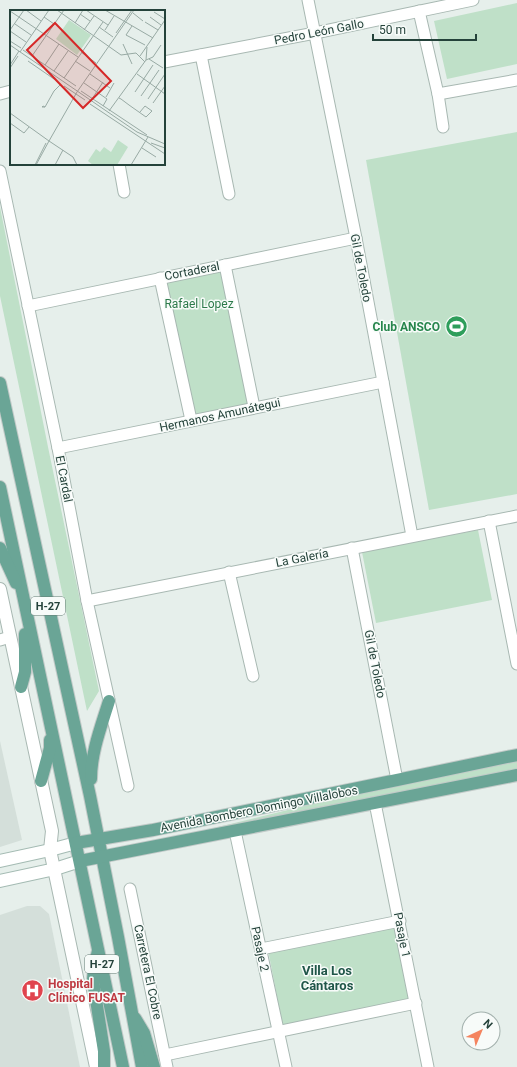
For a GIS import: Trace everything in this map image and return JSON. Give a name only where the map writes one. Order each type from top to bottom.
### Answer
[{"type":"main road","name":"H-27","points":[[0,383],[90,796],[142,1067]]},
{"type":"main road","name":"H-27","points":[[0,487],[99,948],[123,1067]]},
{"type":"main road","points":[[0,548],[24,602],[26,654],[21,687]]},
{"type":"main road","points":[[90,796],[92,760],[109,701]]},
{"type":"main road","points":[[41,781],[50,748],[50,723]]},
{"type":"main road","name":"Avenida Bombero Domingo Villalobos","points":[[76,843],[98,838],[153,830],[517,754]]},
{"type":"main road","name":"Avenida Bombero Domingo Villalobos","points":[[80,861],[517,776]]},
{"type":"main road","points":[[99,948],[94,967],[93,980],[104,1051],[104,1067]]},
{"type":"main road","points":[[131,1012],[144,1033],[154,1067]]},
{"type":"street","name":"Gil de Toledo","points":[[308,0],[356,238],[412,536]]},
{"type":"street","name":"Pedro León Gallo","points":[[165,62],[315,33],[473,0]]},
{"type":"street","points":[[419,11],[438,94],[443,127]]},
{"type":"street","points":[[202,55],[230,194]]},
{"type":"street","points":[[438,94],[517,80]]},
{"type":"street","points":[[0,94],[10,92]]},
{"type":"street","points":[[119,165],[124,192]]},
{"type":"street","name":"El Cardal","points":[[0,171],[58,448],[87,601],[128,786]]},
{"type":"street","name":"Cortaderal","points":[[28,306],[356,238]]},
{"type":"street","points":[[225,265],[254,407]]},
{"type":"street","points":[[160,278],[190,420]]},
{"type":"street","name":"Hermanos Amunátegui","points":[[58,448],[383,382]]},
{"type":"street","name":"La Galería","points":[[87,601],[517,516]]},
{"type":"street","points":[[489,521],[517,664]]},
{"type":"street","name":"Gil de Toledo","points":[[352,548],[397,780]]},
{"type":"street","points":[[229,572],[254,676]]},
{"type":"street","points":[[0,589],[5,638],[21,687],[52,831],[50,850],[96,1067]]},
{"type":"street","name":"Pasaje 1","points":[[375,803],[400,921],[428,1067]]},
{"type":"street","name":"Pasaje 2","points":[[235,831],[286,1067]]},
{"type":"street","name":"Avenida Bombero Domingo Villalobos","points":[[0,861],[76,843]]},
{"type":"street","name":"Avenida Bombero Domingo Villalobos","points":[[0,881],[55,869],[80,861]]},
{"type":"street","name":"Carretera El Cobre","points":[[130,889],[167,1067]]},
{"type":"street","points":[[261,949],[400,921]]},
{"type":"street","points":[[165,1055],[416,1003]]},
{"type":"shaded area","points":[[0,741],[22,840],[0,847]]},
{"type":"shaded area","name":"Hospital Clínico FUSAT","points":[[27,906],[40,906],[49,914],[80,1067],[0,1067],[0,915]]},
{"type":"green space","points":[[517,3],[517,64],[447,79],[434,21]]},
{"type":"green space","name":"Club ANSCO","points":[[517,132],[517,494],[429,510],[366,160]]},
{"type":"green space","points":[[0,207],[99,691],[87,711],[0,296]]},
{"type":"green space","name":"Rafael Lopez","points":[[222,269],[249,404],[193,416],[164,281]]},
{"type":"green space","points":[[478,530],[492,600],[376,623],[362,552]]},
{"type":"green space","points":[[517,756],[517,770],[152,843],[407,781]]},
{"type":"green space","points":[[396,924],[412,1001],[283,1027],[268,950]]},
{"type":"place","name":"Club ANSCO","points":[[456,327]]},
{"type":"place","name":"Hospital Clínico FUSAT","points":[[32,991]]},
{"type":"district","name":"Villa Los Cántaros","points":[[327,978]]}]
